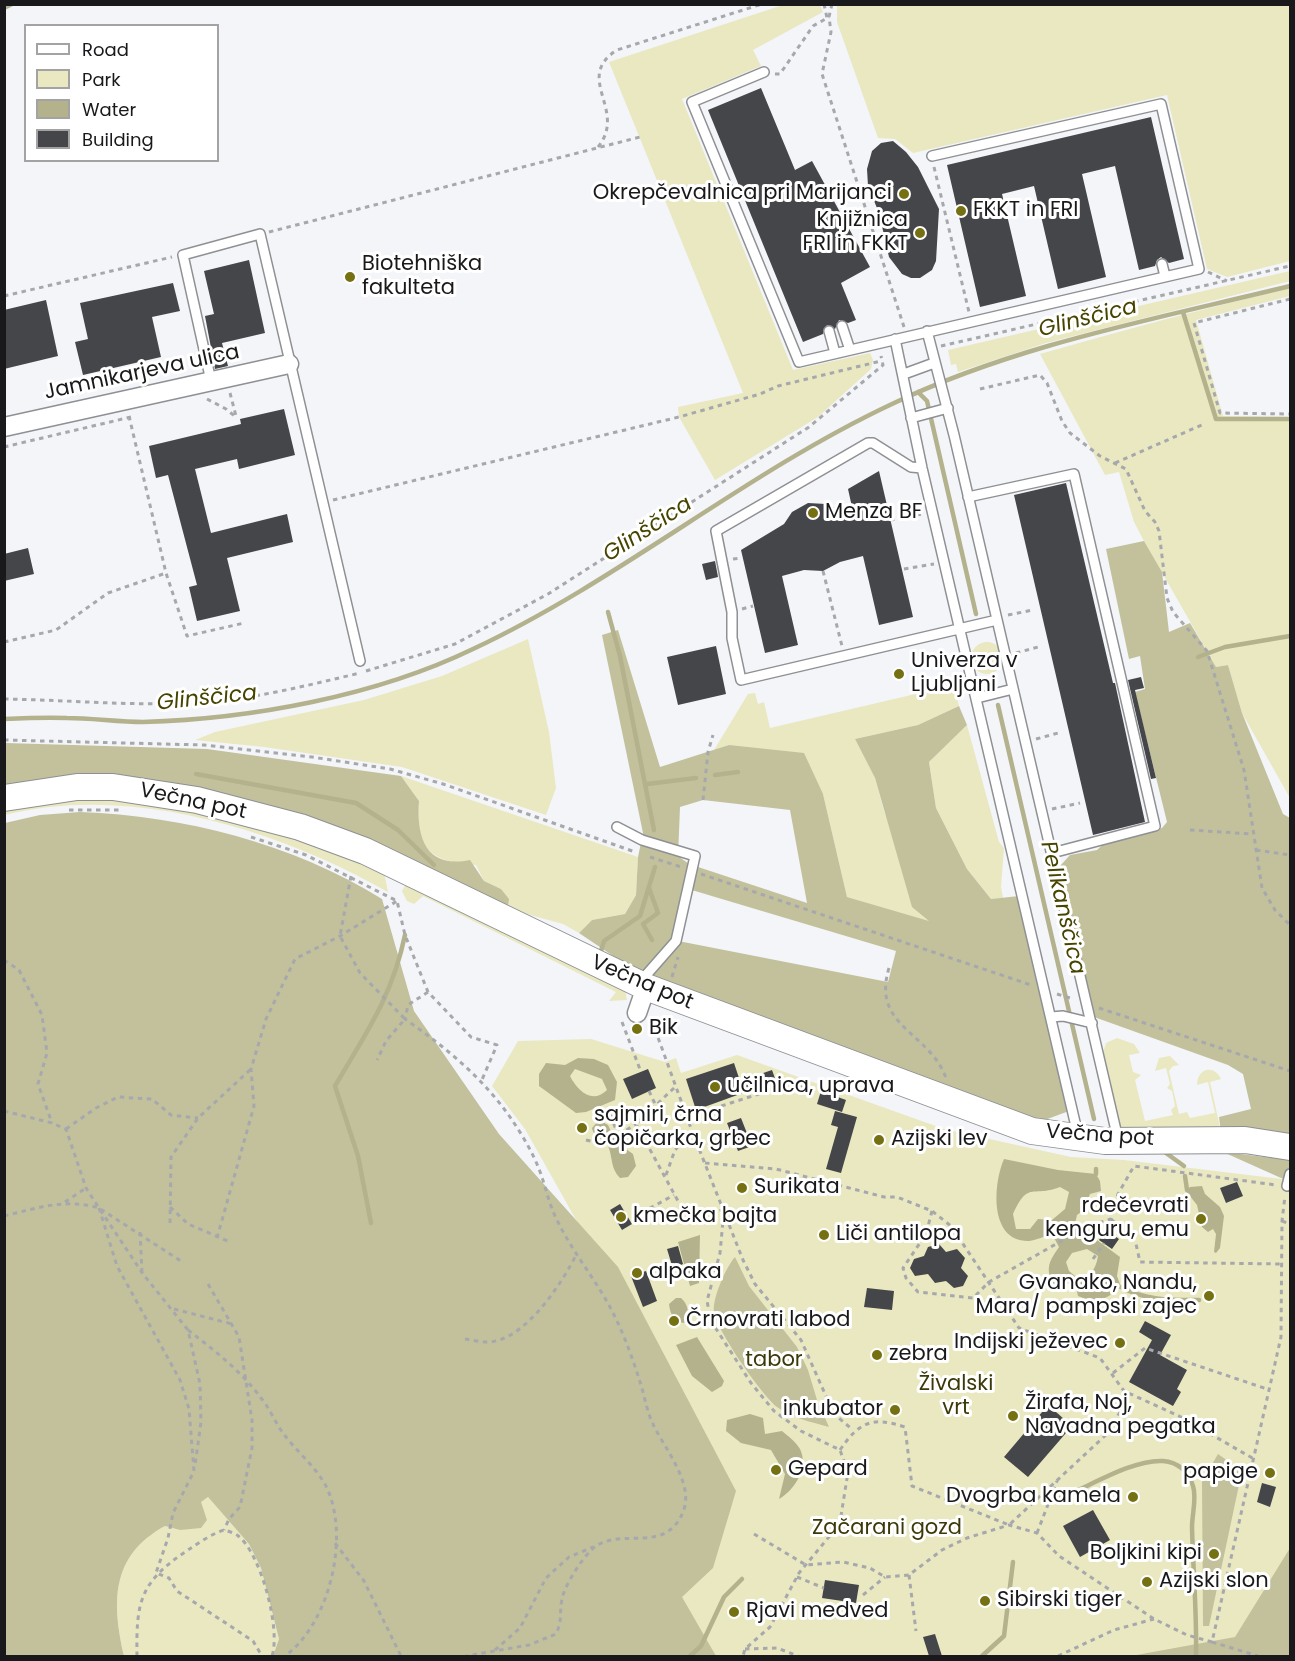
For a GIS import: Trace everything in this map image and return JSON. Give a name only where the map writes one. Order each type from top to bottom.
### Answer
[{"type":"main road","name":"Večna pot","points":[[4,798],[77,787],[113,787],[197,800],[300,827],[365,851],[642,986],[1032,1131],[1079,1139],[1119,1141],[1223,1139],[1290,1147]]},
{"type":"street","name":"Jamnikarjeva ulica","points":[[4,427],[289,364]]},
{"type":"street","points":[[636,1016],[642,986]]},
{"type":"lane","points":[[764,72],[692,102],[799,362],[1199,269],[1161,104],[932,156]]},
{"type":"lane","points":[[218,380],[183,255],[260,234],[360,661]]},
{"type":"lane","points":[[1162,264],[1165,276]]},
{"type":"lane","points":[[1092,281],[1095,292]]},
{"type":"lane","points":[[1071,286],[1074,297]]},
{"type":"lane","points":[[842,326],[850,350]]},
{"type":"lane","points":[[829,331],[835,353]]},
{"type":"lane","points":[[927,331],[933,363],[938,370],[948,408],[1006,655],[1052,854],[1083,1003],[1119,1141]]},
{"type":"lane","points":[[895,339],[922,468],[1048,991],[1051,1017],[1079,1139]]},
{"type":"lane","points":[[904,374],[933,363]]},
{"type":"lane","points":[[911,418],[948,408]]},
{"type":"lane","points":[[922,468],[911,467],[873,443],[867,442],[716,531],[732,612],[732,638],[741,680],[997,620]]},
{"type":"lane","points":[[968,496],[1074,474],[1155,826],[1052,854]]},
{"type":"lane","points":[[977,698],[1013,689]]},
{"type":"lane","points":[[616,826],[642,840],[695,856],[676,941],[642,986]]},
{"type":"lane","points":[[1051,1017],[1063,1016],[1089,1022]]},
{"type":"lane","points":[[1287,1186],[1290,1174]]},
{"type":"path","points":[[597,148],[605,138],[608,126],[599,79],[599,66],[607,56],[617,50],[762,4]]},
{"type":"path","points":[[824,4],[831,32],[822,74],[907,336]]},
{"type":"path","points":[[764,72],[780,74],[813,26],[828,17],[832,4]]},
{"type":"path","points":[[260,234],[640,137]]},
{"type":"path","points":[[932,156],[971,321]]},
{"type":"path","points":[[4,296],[183,255]]},
{"type":"path","points":[[931,350],[1290,266]]},
{"type":"path","points":[[1199,270],[1228,281]]},
{"type":"path","points":[[1290,300],[1194,323],[1220,413],[1290,414]]},
{"type":"path","points":[[4,699],[150,704],[207,702],[314,684],[416,658],[455,644],[596,564],[809,427],[883,365],[881,356],[899,355]]},
{"type":"path","points":[[322,503],[679,417],[760,394],[778,386],[882,361]]},
{"type":"path","points":[[980,389],[1040,375],[1047,383],[1062,422],[1070,434],[1087,448],[1114,463],[1123,465],[1130,474],[1145,511],[1159,531],[1167,598],[1173,612],[1207,651],[1244,770],[1262,888],[1275,910],[1290,926]]},
{"type":"path","points":[[218,380],[237,418]]},
{"type":"path","points":[[125,400],[166,573],[187,636],[244,623]]},
{"type":"path","points":[[1114,463],[1204,424]]},
{"type":"path","points":[[890,520],[933,512]]},
{"type":"path","points":[[904,569],[945,562]]},
{"type":"path","points":[[823,571],[844,656]]},
{"type":"path","points":[[4,642],[56,630],[108,593],[166,573]]},
{"type":"path","points":[[997,620],[1033,610]]},
{"type":"path","points":[[1006,655],[1042,646]]},
{"type":"path","points":[[1026,742],[1062,732]]},
{"type":"path","points":[[702,800],[713,735]]},
{"type":"path","points":[[4,740],[204,745],[390,769],[443,784],[692,871],[1290,1071]]},
{"type":"path","points":[[1041,811],[1080,803]]},
{"type":"path","points":[[61,811],[130,811]]},
{"type":"path","points":[[1190,830],[1252,834]]},
{"type":"path","points":[[247,836],[306,855],[397,901],[405,935],[428,992],[471,1037],[497,1045],[481,1082]]},
{"type":"path","points":[[1256,850],[1290,855]]},
{"type":"path","points":[[351,876],[340,936],[360,973],[405,1019],[458,1058],[481,1082],[524,1138],[539,1168],[556,1219],[615,1317],[653,1424],[674,1459],[686,1498],[683,1512],[674,1525],[660,1535],[647,1540],[616,1539],[570,1557],[546,1578],[520,1628],[494,1651]]},
{"type":"path","points":[[217,1238],[254,1106],[251,1069],[266,1019],[295,959],[340,936],[397,901]]},
{"type":"path","points":[[4,960],[19,970],[42,1015],[47,1053],[39,1084],[52,1123]]},
{"type":"path","points":[[889,968],[885,992],[890,1011],[938,1063],[946,1075],[950,1102]]},
{"type":"path","points":[[378,1060],[386,1041],[405,1019],[408,1005],[428,992]]},
{"type":"path","points":[[636,1016],[641,1072]]},
{"type":"path","points":[[636,1016],[674,1088],[680,1094],[705,1164],[755,1284],[801,1340],[834,1414],[854,1430]]},
{"type":"path","points":[[170,1223],[171,1157],[198,1118],[251,1069]]},
{"type":"path","points":[[687,1117],[787,1085],[816,1089]]},
{"type":"path","points":[[586,1140],[604,1144],[616,1137],[636,1124],[674,1088]]},
{"type":"path","points":[[649,1092],[656,1106]]},
{"type":"path","points":[[66,1129],[96,1108],[118,1097],[152,1099],[171,1115],[198,1118]]},
{"type":"path","points":[[616,1137],[611,1115],[619,1110]]},
{"type":"path","points":[[4,1111],[52,1123],[66,1129],[86,1188],[142,1274],[188,1330],[218,1353],[261,1398],[282,1432],[325,1485],[335,1509],[335,1543],[329,1589],[316,1622],[299,1646],[285,1656]]},
{"type":"path","points":[[636,1124],[674,1195],[688,1215],[724,1210]]},
{"type":"path","points":[[665,1176],[675,1150],[692,1131]]},
{"type":"path","points":[[705,1164],[776,1169],[884,1197],[897,1197],[932,1211],[951,1227],[1019,1328],[1100,1358],[1124,1391],[1181,1417],[1254,1459]]},
{"type":"path","points":[[1111,1219],[1118,1194],[1134,1166],[1287,1186],[1282,1221],[1281,1337],[1212,1642]]},
{"type":"path","points":[[64,1203],[86,1188]]},
{"type":"path","points":[[634,1217],[674,1195]]},
{"type":"path","points":[[4,1216],[64,1203],[82,1203],[99,1208],[140,1232],[184,1263]]},
{"type":"path","points":[[170,1207],[188,1224],[230,1242]]},
{"type":"path","points":[[99,1208],[117,1266],[180,1380],[189,1409],[194,1471]]},
{"type":"path","points":[[724,1210],[720,1253],[707,1301],[711,1321],[745,1374],[774,1411],[801,1431],[840,1450],[848,1472],[841,1516],[833,1532],[798,1577],[770,1627],[745,1649],[742,1656]]},
{"type":"path","points":[[932,1211],[926,1234],[903,1268],[906,1278],[918,1292],[973,1298],[989,1282],[1086,1227],[1111,1219]]},
{"type":"path","points":[[1111,1219],[1136,1244],[1140,1262],[1281,1264]]},
{"type":"path","points":[[1282,1221],[1290,1224]]},
{"type":"path","points":[[140,1232],[142,1274]]},
{"type":"path","points":[[1093,1259],[1104,1243]]},
{"type":"path","points":[[465,1339],[489,1342],[507,1337],[536,1313],[562,1283],[577,1253]]},
{"type":"path","points":[[156,1573],[208,1537],[224,1530],[229,1519],[240,1507],[252,1448],[252,1420],[239,1337],[208,1284]]},
{"type":"path","points":[[173,1309],[232,1324]]},
{"type":"path","points":[[137,1656],[141,1600],[156,1573],[168,1538],[173,1513],[194,1471],[201,1422],[200,1384],[188,1330]]},
{"type":"path","points":[[1113,1373],[1145,1348],[1270,1389]]},
{"type":"path","points":[[863,1595],[885,1577],[909,1575],[942,1550],[966,1538],[1009,1525],[1108,1433],[1120,1412],[1124,1391]]},
{"type":"path","points":[[840,1450],[854,1430],[883,1420],[904,1427],[912,1485],[1009,1525],[1038,1533],[1059,1556],[1154,1619],[1187,1635],[1258,1656]]},
{"type":"path","points":[[1038,1533],[1058,1479]]},
{"type":"path","points":[[224,1530],[238,1535],[265,1584],[274,1627],[272,1656]]},
{"type":"path","points":[[754,1534],[806,1565],[843,1562],[870,1568],[885,1577]]},
{"type":"path","points":[[335,1543],[364,1581],[401,1656]]},
{"type":"path","points":[[466,1656],[545,1641],[556,1634],[562,1622],[561,1599],[571,1578],[595,1546]]},
{"type":"path","points":[[156,1573],[169,1578],[177,1591],[253,1641],[262,1656]]},
{"type":"path","points":[[909,1575],[916,1631]]},
{"type":"path","points":[[798,1577],[824,1588]]},
{"type":"path","points":[[1058,1656],[1114,1630],[1154,1619]]},
{"type":"path","points":[[745,1649],[777,1648],[798,1656]]},
{"type":"green space","points":[[783,5],[820,5],[823,12],[753,50],[761,66],[682,99],[793,370],[870,353],[873,360],[871,369],[818,417],[715,480],[679,417],[678,407],[743,393],[609,62]]},
{"type":"green space","points":[[837,5],[1290,5],[1290,261],[1227,277],[1207,269],[1167,95],[913,153],[895,139],[878,138],[837,22]]},
{"type":"green space","points":[[1290,271],[1290,281],[1046,343],[958,372],[956,364],[951,365],[948,350]]},
{"type":"green space","points":[[1290,288],[1290,296],[1196,320],[1223,416],[1290,417],[1290,798],[1242,713],[1228,665],[1216,667],[1134,522],[1119,472],[1105,475],[1040,354]]},
{"type":"green space","points":[[1144,541],[1162,572],[1169,632],[1190,623],[1216,667],[1228,665],[1242,713],[1283,814],[1290,818],[1290,1139],[1221,1132],[1219,1117],[1251,1109],[1243,1074],[1228,1065],[1094,1017],[1061,879],[1061,865],[1070,855],[1097,850],[1112,836],[1162,828],[1167,822],[1135,692],[1145,689],[1140,656],[1129,659],[1106,549]]},
{"type":"green space","points":[[618,630],[660,767],[729,745],[804,753],[823,794],[847,897],[929,921],[912,907],[875,778],[855,739],[918,725],[959,706],[967,725],[929,762],[936,808],[967,869],[991,899],[1019,896],[1069,1111],[1042,1121],[1009,1112],[631,968],[579,933],[592,920],[625,914],[636,895],[638,857],[643,833],[602,635]],"holes":[[[703,800],[790,810],[807,903],[689,864],[678,856],[680,807]],[[685,888],[896,951],[888,982],[673,940]]]},
{"type":"green space","points":[[528,639],[549,732],[556,788],[546,815],[402,767],[264,747],[195,740],[215,732],[364,700],[442,676]]},
{"type":"green space","points":[[987,642],[998,647],[1003,658],[998,669],[987,674],[976,669],[971,658],[976,647]]},
{"type":"green space","points":[[954,685],[959,706],[918,725],[855,739],[875,778],[884,811],[931,922],[847,897],[823,794],[729,745],[714,750],[748,694],[755,693],[758,704],[764,702],[770,728]]},
{"type":"green space","points":[[967,725],[999,842],[1004,848],[1001,887],[1003,898],[991,899],[967,869],[936,808],[929,762]]},
{"type":"green space","points":[[5,743],[207,749],[401,776],[419,801],[420,828],[427,848],[443,860],[455,862],[470,860],[484,881],[501,889],[509,899],[508,906],[243,804],[5,792]]},
{"type":"green space","points":[[401,776],[638,857],[636,895],[625,914],[592,920],[579,933],[563,924],[519,912],[508,906],[501,889],[484,881],[476,865],[447,860],[429,850],[423,842],[420,831],[419,801]]},
{"type":"green space","points":[[96,793],[278,827],[384,872],[388,892],[300,849],[202,818],[152,809],[102,805],[53,807],[5,815],[5,806]]},
{"type":"green space","points":[[80,812],[159,819],[236,836],[311,862],[382,899],[414,1011],[499,1134],[618,1267],[736,1491],[713,1568],[682,1597],[716,1656],[273,1656],[279,1639],[261,1568],[249,1544],[208,1497],[201,1502],[207,1520],[201,1528],[180,1530],[165,1526],[147,1538],[125,1566],[119,1582],[117,1599],[124,1656],[5,1656],[5,823],[40,815]]},
{"type":"green space","points":[[406,884],[625,990],[627,1000],[609,1001],[616,992],[423,896],[414,904],[407,901],[402,891]]},
{"type":"green space","points":[[1117,1038],[1134,1044],[1140,1053],[1129,1055],[1133,1072],[1141,1075],[1135,1080],[1145,1121],[1173,1115],[1171,1110],[1175,1106],[1172,1091],[1167,1088],[1170,1084],[1166,1068],[1155,1071],[1159,1058],[1170,1056],[1179,1065],[1173,1066],[1169,1071],[1179,1114],[1187,1112],[1190,1118],[1215,1113],[1208,1082],[1197,1085],[1200,1075],[1206,1070],[1218,1074],[1221,1079],[1210,1082],[1221,1132],[1126,1131],[1121,1127],[1103,1052],[1106,1043]]},
{"type":"green space","name":"Živalski vrt","points":[[591,1039],[665,1062],[676,1058],[681,1073],[737,1055],[944,1129],[1071,1157],[1124,1160],[1290,1180],[1290,1656],[589,1656],[689,1421],[525,1129],[492,1086],[518,1041]]},
{"type":"green space","points":[[1223,1152],[1290,1160],[1290,1182]]},
{"type":"green space","name":"tabor","points":[[735,1257],[749,1286],[797,1347],[829,1427],[795,1417],[777,1407],[751,1377],[723,1333],[714,1312],[715,1299],[720,1283]]},
{"type":"green space","name":"Boljkini kipi","points":[[1218,1454],[1242,1471],[1209,1626],[1203,1626],[1202,1482]]},
{"type":"green space","points":[[208,1497],[249,1544],[261,1568],[279,1639],[273,1656],[124,1656],[117,1599],[119,1582],[125,1566],[134,1551],[147,1538],[165,1526],[180,1530],[207,1520],[200,1502]]},
{"type":"green space","points":[[1290,1548],[1290,1656],[1131,1656],[1235,1637]]},
{"type":"water","points":[[578,1058],[594,1059],[608,1065],[617,1082],[615,1100],[586,1112],[576,1113],[539,1086],[539,1074],[546,1063],[565,1065]],"holes":[[[575,1069],[602,1079],[607,1090],[591,1096],[581,1091],[570,1076]]]},
{"type":"water","points":[[599,1120],[608,1125],[616,1142],[633,1154],[636,1166],[628,1177],[620,1178],[613,1166],[608,1146],[593,1132],[592,1128]]},
{"type":"water","points":[[1004,1159],[1058,1170],[1096,1174],[1100,1181],[1101,1191],[1090,1194],[1084,1210],[1077,1215],[1075,1224],[1120,1257],[1117,1276],[1121,1287],[1106,1298],[1090,1300],[1078,1296],[1076,1287],[1070,1284],[1054,1284],[1049,1274],[1049,1265],[1059,1247],[1052,1234],[1029,1241],[1016,1239],[1007,1232],[1001,1222],[997,1210],[1000,1170]],"holes":[[[1060,1187],[1069,1192],[1065,1209],[1052,1220],[1038,1219],[1030,1229],[1016,1229],[1013,1214],[1027,1193]],[[1087,1249],[1098,1256],[1095,1268],[1080,1280],[1069,1271],[1066,1262],[1072,1253]]]},
{"type":"water","points":[[1202,1186],[1205,1194],[1220,1207],[1224,1216],[1220,1248],[1216,1253],[1214,1252],[1216,1234],[1213,1229],[1208,1232],[1202,1227],[1197,1205],[1186,1191],[1190,1187]]},
{"type":"water","points":[[700,1235],[699,1283],[690,1286],[678,1242]]},
{"type":"water","points":[[676,1298],[681,1298],[687,1306],[688,1313],[684,1323],[675,1319],[670,1311],[669,1304]]},
{"type":"water","points":[[697,1337],[724,1381],[722,1386],[712,1392],[692,1376],[676,1345]]},
{"type":"water","points":[[750,1414],[763,1418],[765,1434],[782,1431],[800,1449],[802,1470],[795,1484],[779,1499],[785,1474],[771,1450],[741,1443],[726,1431],[727,1420]]},
{"type":"building","points":[[761,88],[795,170],[812,161],[870,267],[841,283],[856,320],[848,323],[839,320],[835,329],[827,325],[823,334],[803,342],[708,110]]},
{"type":"building","points":[[1151,117],[1184,259],[1169,263],[1161,257],[1155,266],[1139,270],[1115,166],[1082,174],[1106,277],[1058,289],[1034,186],[1002,194],[1026,296],[980,307],[947,165]]},
{"type":"building","points":[[893,141],[918,167],[939,209],[936,261],[932,270],[920,278],[911,278],[902,274],[889,257],[879,213],[868,186],[867,169],[872,151],[881,143]]},
{"type":"building","points":[[249,260],[265,333],[222,343],[228,366],[215,369],[205,316],[214,314],[204,271]]},
{"type":"building","points":[[173,283],[180,311],[152,317],[161,357],[83,375],[75,342],[88,339],[80,303]]},
{"type":"building","points":[[46,300],[58,356],[4,369],[4,310]]},
{"type":"building","points":[[284,409],[295,455],[239,469],[237,459],[195,469],[211,533],[287,514],[293,542],[227,558],[240,611],[197,621],[189,587],[197,585],[168,475],[156,478],[149,446],[241,424],[240,419]]},
{"type":"building","points":[[879,471],[913,617],[879,625],[863,556],[840,562],[823,571],[804,570],[782,576],[798,645],[765,653],[741,550],[784,524],[792,512],[808,503],[826,504],[854,516],[848,489]]},
{"type":"building","points":[[1066,483],[1113,683],[1115,683],[1145,822],[1093,835],[1014,495]]},
{"type":"building","points":[[28,548],[34,574],[4,581],[4,554]]},
{"type":"building","points":[[715,561],[718,577],[706,580],[702,564]]},
{"type":"building","points":[[716,646],[726,694],[678,705],[667,657]]},
{"type":"building","points":[[1141,677],[1144,688],[1135,690],[1156,778],[1151,779],[1128,680]]},
{"type":"building","name":"učilnica, uprava","points":[[734,1063],[740,1081],[772,1070],[776,1081],[696,1110],[686,1079]]},
{"type":"building","points":[[648,1069],[656,1088],[632,1099],[623,1079]]},
{"type":"building","points":[[821,1091],[846,1100],[842,1112],[817,1104]]},
{"type":"building","points":[[835,1111],[857,1117],[841,1173],[826,1169],[838,1127],[831,1125]]},
{"type":"building","points":[[741,1118],[752,1146],[738,1151],[727,1123]]},
{"type":"building","points":[[1237,1182],[1243,1196],[1226,1203],[1220,1188]]},
{"type":"building","name":"kmečka bajta","points":[[620,1204],[632,1224],[622,1230],[610,1210]]},
{"type":"building","points":[[1106,1230],[1119,1239],[1112,1249],[1099,1240]]},
{"type":"building","points":[[939,1244],[946,1252],[957,1249],[965,1258],[961,1268],[968,1276],[963,1286],[954,1288],[946,1281],[935,1283],[928,1274],[915,1276],[910,1268],[914,1259],[924,1256],[928,1247]]},
{"type":"building","points":[[678,1246],[683,1264],[673,1269],[667,1249]]},
{"type":"building","points":[[646,1271],[657,1301],[643,1307],[631,1276]]},
{"type":"building","points":[[867,1288],[894,1291],[892,1310],[864,1307]]},
{"type":"building","points":[[1145,1321],[1171,1335],[1160,1355],[1187,1370],[1177,1389],[1181,1392],[1173,1406],[1129,1382],[1152,1340],[1139,1332]]},
{"type":"building","points":[[1048,1405],[1072,1426],[1028,1477],[1004,1457]]},
{"type":"building","points":[[1262,1483],[1276,1487],[1270,1507],[1257,1502]]},
{"type":"building","points":[[1093,1510],[1110,1540],[1080,1557],[1063,1526]]},
{"type":"building","points":[[825,1580],[859,1585],[856,1603],[822,1598]]},
{"type":"building","points":[[935,1634],[942,1656],[929,1656],[923,1637]]},
{"type":"waterway","points":[[4,8],[12,4]]},
{"type":"waterway","name":"Glinščica","points":[[4,719],[59,718],[143,722],[226,716],[312,702],[396,680],[473,649],[527,621],[580,591],[785,462],[892,404],[940,383],[1038,349],[1138,322],[1290,286]]},
{"type":"waterway","points":[[1183,312],[1216,419],[1290,419]]},
{"type":"waterway","name":"Pelikanščica","points":[[918,392],[927,401],[976,614]]},
{"type":"waterway","points":[[608,612],[620,656],[654,830]]},
{"type":"waterway","points":[[1198,657],[1225,647],[1290,636]]},
{"type":"waterway","name":"Pelikanščica","points":[[998,705],[1094,1119]]},
{"type":"waterway","points":[[715,775],[738,772]]},
{"type":"waterway","points":[[196,774],[356,803],[398,830],[434,865]]},
{"type":"waterway","points":[[647,784],[696,778]]},
{"type":"waterway","points":[[601,951],[604,941],[640,916],[655,867]]},
{"type":"waterway","points":[[649,888],[658,913],[643,924],[652,940]]},
{"type":"waterway","points":[[371,1223],[358,1156],[335,1086],[377,1014],[393,977],[405,935]]},
{"type":"waterway","points":[[1166,1153],[1184,1166]]},
{"type":"waterway","name":"Pelikanščica","points":[[1096,1169],[1096,1174]]},
{"type":"waterway","points":[[1185,1176],[1187,1190]]},
{"type":"waterway","points":[[1121,1287],[1150,1297],[1169,1300],[1199,1300]]},
{"type":"waterway","points":[[1060,1498],[1138,1464],[1163,1461],[1178,1466],[1186,1472],[1195,1496],[1192,1527],[1196,1656]]},
{"type":"waterway","points":[[982,1656],[1004,1636],[1013,1562]]},
{"type":"waterway","points":[[690,1656],[701,1646],[724,1597],[742,1579]]},
{"type":"place","name":"Okrepčevalnica pri Marijanci","points":[[904,194]]},
{"type":"place","name":"FKKT in FRI","points":[[961,211]]},
{"type":"place","name":"Knjižnica FRI in FKKT","points":[[920,233]]},
{"type":"place","name":"Biotehniška fakulteta","points":[[350,277]]},
{"type":"place","name":"Menza BF","points":[[813,513]]},
{"type":"place","name":"Univerza v Ljubljani","points":[[899,674]]},
{"type":"place","name":"Bik","points":[[637,1029]]},
{"type":"place","name":"učilnica, uprava","points":[[715,1087]]},
{"type":"place","name":"sajmiri, črna čopičarka, grbec","points":[[582,1128]]},
{"type":"place","name":"Azijski lev","points":[[879,1140]]},
{"type":"place","name":"Surikata","points":[[742,1188]]},
{"type":"place","name":"kmečka bajta","points":[[621,1217]]},
{"type":"place","name":"rdečevrati kenguru, emu","points":[[1201,1219]]},
{"type":"place","name":"Liči antilopa","points":[[824,1235]]},
{"type":"place","name":"alpaka","points":[[637,1273]]},
{"type":"place","name":"Gvanako, Nandu, Mara/ pampski zajec","points":[[1209,1296]]},
{"type":"place","name":"Črnovrati labod","points":[[674,1321]]},
{"type":"place","name":"Indijski ježevec","points":[[1120,1343]]},
{"type":"place","name":"zebra","points":[[877,1355]]},
{"type":"place","name":"inkubator","points":[[895,1410]]},
{"type":"place","name":"Žirafa, Noj, Navadna pegatka","points":[[1013,1416]]},
{"type":"place","name":"Gepard","points":[[776,1470]]},
{"type":"place","name":"papige","points":[[1270,1473]]},
{"type":"place","name":"Dvogrba kamela","points":[[1133,1497]]},
{"type":"place","name":"Boljkini kipi","points":[[1214,1554]]},
{"type":"place","name":"Azijski slon","points":[[1147,1582]]},
{"type":"place","name":"Sibirski tiger","points":[[985,1601]]},
{"type":"place","name":"Rjavi medved","points":[[734,1612]]},
{"type":"park label","name":"Začarani gozd","points":[[887,1529]]}]
